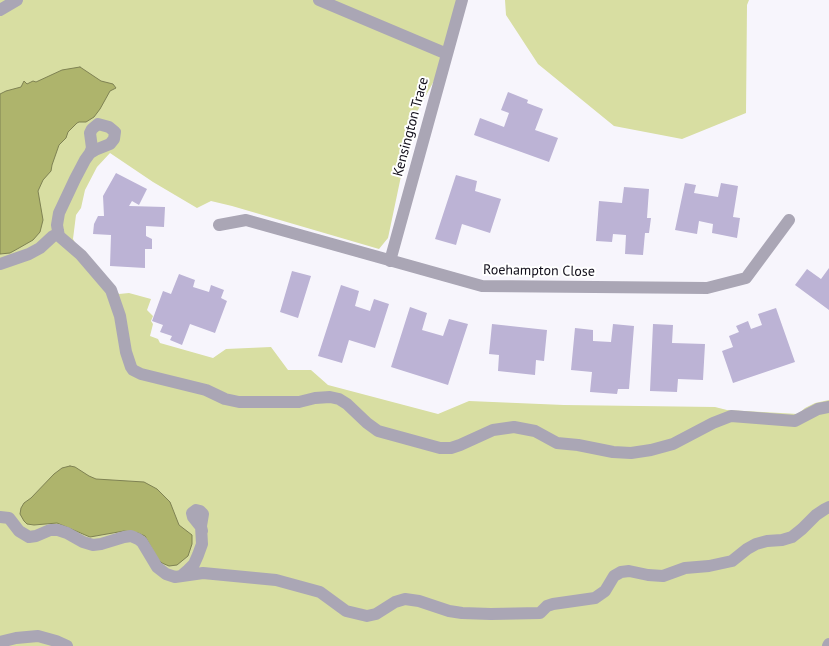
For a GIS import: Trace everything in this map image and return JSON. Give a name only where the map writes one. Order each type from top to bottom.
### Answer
[{"type":"street","points":[[0,10],[17,0]]},
{"type":"street","points":[[319,0],[447,54]]},
{"type":"street","name":"Kensington Trace","points":[[390,261],[462,0]]},
{"type":"street","points":[[90,153],[74,179],[59,212],[57,225],[59,236],[81,255],[111,290],[120,316],[128,359],[135,372],[206,390],[225,399],[239,402],[299,402],[315,398],[330,397],[347,404],[367,423],[378,430],[431,447],[440,448],[451,448],[493,430],[514,427],[536,431],[557,443],[578,445],[613,452],[632,453],[673,444],[713,423],[731,416],[795,421],[818,409],[829,407]]},
{"type":"street","name":"Roehampton Close","points":[[219,225],[246,220],[482,286],[707,288],[746,278],[789,220]]},
{"type":"street","points":[[0,264],[29,254],[40,248],[53,236],[59,236]]},
{"type":"street","points":[[0,517],[9,518],[19,531],[29,537],[36,536],[50,530],[58,530],[93,545],[127,536],[136,538],[144,545],[157,567],[166,574],[180,576],[203,573],[276,580],[320,592],[346,611],[367,616],[376,614],[395,602],[404,599],[419,601],[449,611],[462,613],[535,614],[540,613],[547,606],[553,604],[595,598],[605,591],[614,576],[621,572],[629,571],[663,576],[685,568],[709,566],[732,560],[756,544],[792,537],[816,515],[829,507]]},
{"type":"street","points":[[180,576],[188,570],[198,556],[202,544],[202,531]]},
{"type":"street","points":[[0,642],[16,638],[38,636],[67,646]]},
{"type":"shaded area","points":[[0,0],[457,0],[435,79],[413,119],[388,238],[379,249],[211,201],[197,208],[153,182],[110,153],[97,167],[85,190],[81,208],[76,215],[73,239],[78,248],[119,294],[129,293],[151,299],[147,310],[153,316],[151,321],[153,324],[150,336],[158,339],[160,343],[213,358],[226,349],[271,347],[288,370],[311,370],[328,385],[438,414],[469,401],[564,405],[715,407],[727,410],[798,414],[805,408],[815,403],[829,400],[829,646],[0,646]]},
{"type":"shaded area","points":[[505,0],[749,0],[747,5],[746,113],[682,139],[614,126],[538,64],[506,15]]},
{"type":"shaded area","points":[[80,67],[101,81],[113,84],[116,88],[110,91],[94,117],[86,122],[77,123],[68,132],[66,138],[59,145],[51,171],[43,180],[38,191],[43,220],[40,232],[33,240],[10,253],[0,254],[0,94],[21,87],[24,81],[27,84],[33,81],[36,82],[62,70]]},
{"type":"shaded area","points":[[70,466],[75,467],[96,479],[144,482],[157,489],[170,502],[179,525],[192,535],[192,544],[188,556],[177,565],[169,566],[162,563],[157,558],[145,536],[138,533],[124,531],[90,537],[57,523],[34,525],[27,524],[20,514],[24,503],[31,498],[54,474],[62,468]]},
{"type":"building","points":[[508,92],[528,100],[527,103],[543,109],[535,130],[558,138],[549,162],[474,135],[480,118],[504,127],[509,113],[501,110]]},
{"type":"building","points":[[116,173],[147,189],[139,205],[132,201],[129,206],[165,207],[164,227],[146,226],[146,236],[152,239],[152,249],[145,249],[145,268],[110,266],[111,235],[93,234],[94,224],[98,216],[104,216],[103,196]]},
{"type":"building","points":[[456,175],[477,181],[475,191],[501,199],[490,233],[462,224],[456,245],[435,239]]},
{"type":"building","points":[[685,183],[696,185],[694,193],[718,197],[721,183],[738,186],[733,217],[740,218],[737,238],[712,233],[713,224],[699,221],[697,234],[675,230]]},
{"type":"building","points":[[624,187],[649,189],[647,218],[651,218],[649,233],[645,233],[643,255],[625,254],[626,235],[613,234],[612,242],[596,241],[599,201],[622,203]]},
{"type":"building","points":[[829,268],[829,310],[795,285],[807,269],[821,279]]},
{"type":"building","points":[[292,271],[311,276],[298,318],[280,312]]},
{"type":"building","points":[[179,274],[195,280],[193,287],[209,292],[211,285],[224,290],[221,298],[227,301],[215,333],[190,324],[182,345],[170,340],[172,336],[160,332],[163,325],[152,321],[163,291],[171,294]]},
{"type":"building","points":[[341,285],[359,291],[355,306],[370,311],[374,299],[389,304],[375,348],[349,340],[342,363],[318,356]]},
{"type":"building","points":[[410,307],[427,313],[422,330],[443,336],[449,319],[468,324],[448,385],[391,367]]},
{"type":"building","points":[[776,308],[795,362],[733,383],[722,351],[733,347],[729,336],[739,332],[736,326],[748,321],[751,329],[762,325],[758,314]]},
{"type":"building","points":[[492,324],[547,330],[544,361],[536,360],[535,375],[498,371],[499,355],[489,354]]},
{"type":"building","points":[[613,324],[634,326],[629,389],[618,389],[617,394],[590,392],[592,372],[571,370],[575,328],[593,330],[593,341],[611,342]]},
{"type":"building","points":[[653,324],[673,325],[672,343],[705,344],[703,380],[678,379],[677,392],[650,391]]}]
